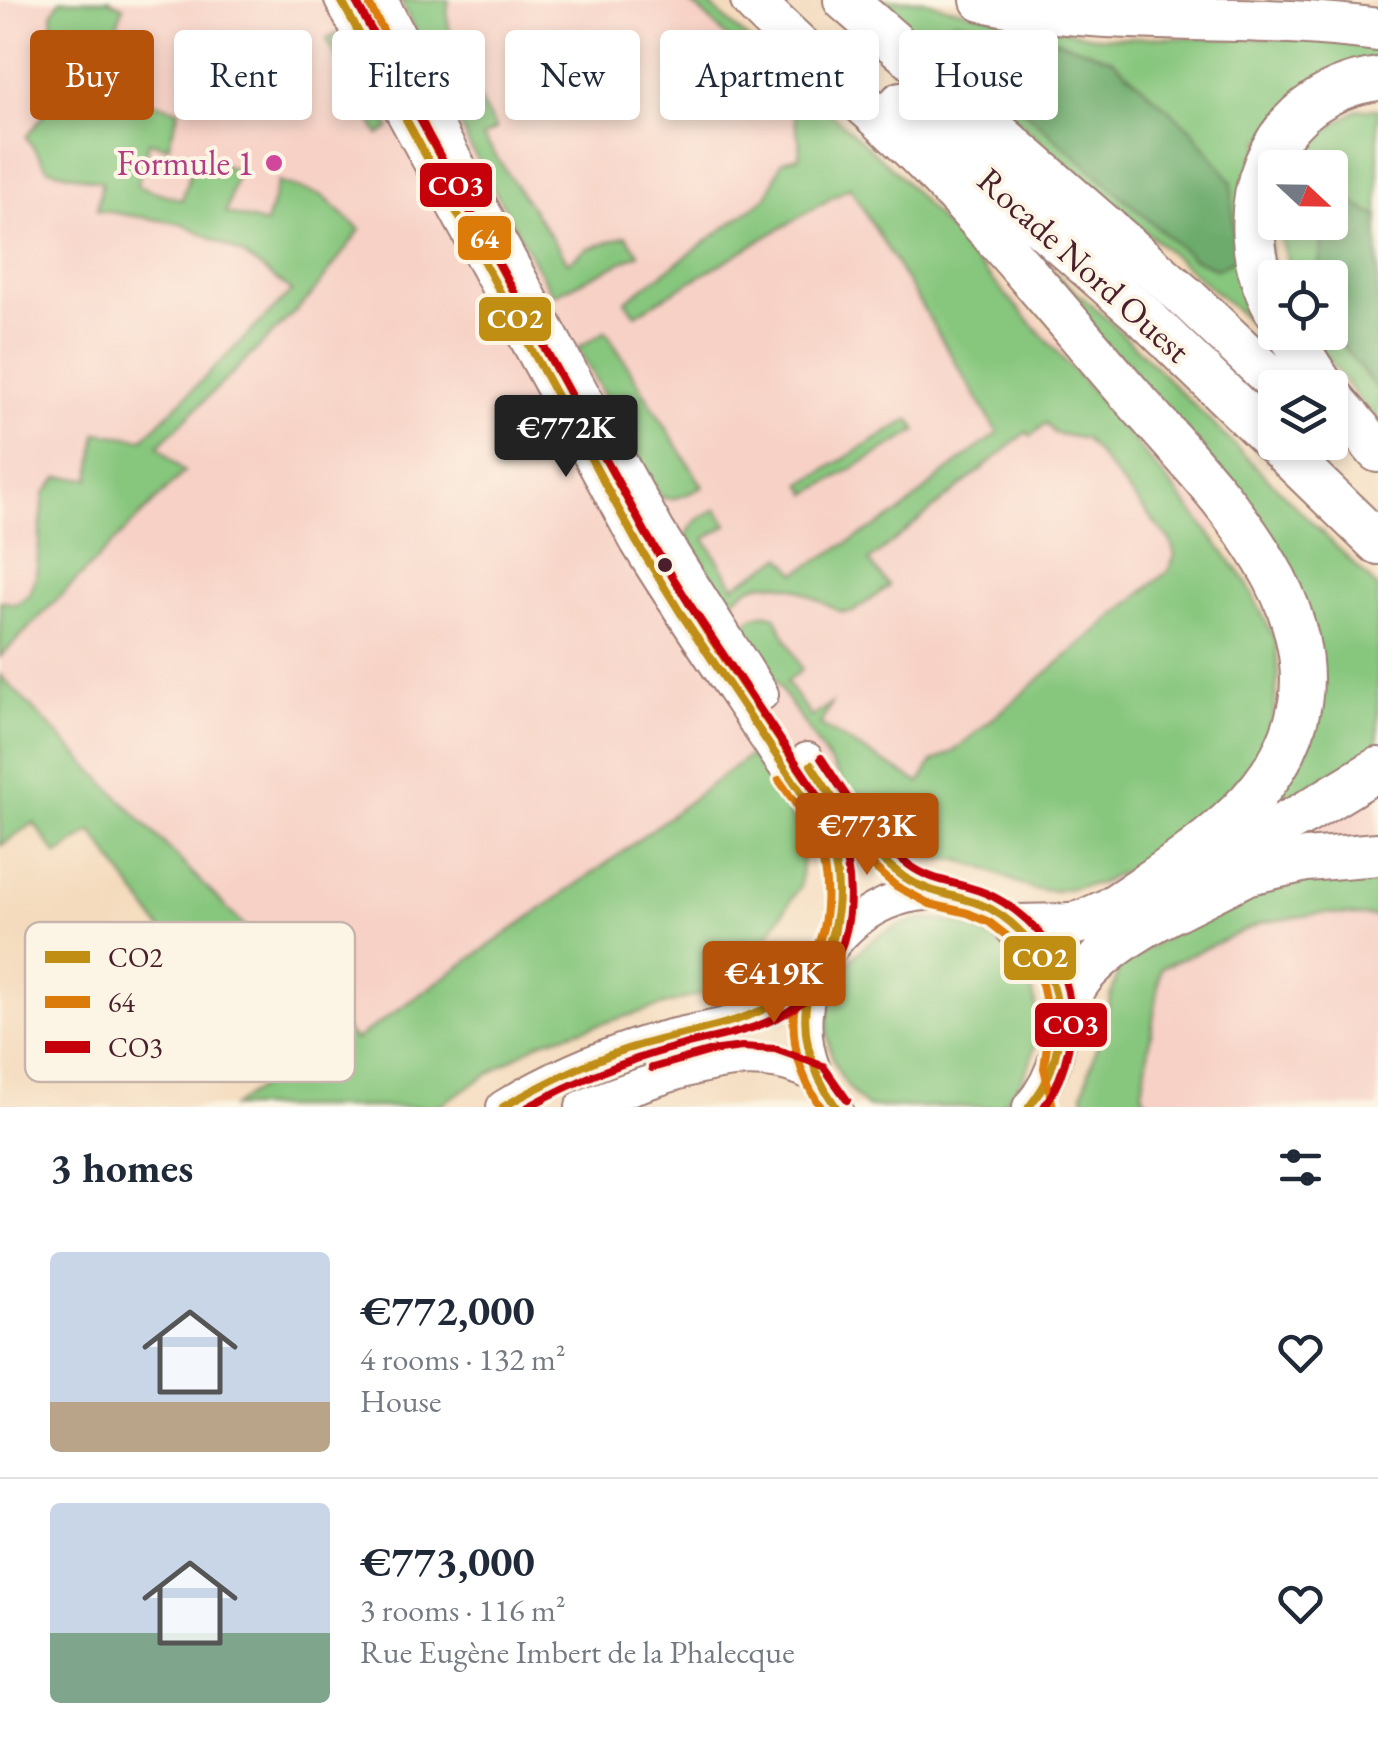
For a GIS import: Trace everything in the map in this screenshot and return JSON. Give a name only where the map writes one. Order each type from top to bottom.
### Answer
[{"type":"highway","points":[[752,0],[912,149],[1083,340],[1238,521],[1277,583],[1292,620],[1301,668],[1301,700],[1282,757],[1233,819],[1198,850],[1110,909]]},
{"type":"highway","name":"Rocade Nord Ouest","points":[[778,0],[1146,318],[1378,544]]},
{"type":"highway","name":"Rocade Nord Ouest","points":[[845,0],[1172,285],[1263,370]]},
{"type":"highway","points":[[982,0],[1084,16],[1297,22],[1378,30]]},
{"type":"highway","points":[[1258,264],[1252,232],[1254,202],[1260,176],[1285,129],[1304,110],[1342,86],[1378,78]]},
{"type":"highway","points":[[1348,416],[1378,451]]},
{"type":"highway","points":[[1348,451],[1378,480]]},
{"type":"highway","points":[[1016,926],[1084,921],[1162,887],[1304,813],[1378,768]]},
{"type":"highway","points":[[1061,1015],[1087,970],[1114,948],[1158,919],[1378,799]]},
{"type":"highway","points":[[1248,873],[1306,860],[1378,854]]},
{"type":"main road","points":[[342,0],[637,543],[828,834],[838,873],[838,906],[831,946]]},
{"type":"main road","points":[[381,0],[440,130],[634,488],[716,624],[866,841],[895,870],[942,895]]},
{"type":"main road","points":[[836,1107],[816,1076],[808,1054],[805,1020],[814,976],[831,946],[853,923],[880,906],[910,897],[942,895],[989,908],[1016,926],[1036,947],[1051,972],[1061,1015],[1058,1079],[1067,1107]]},
{"type":"main road","points":[[503,1107],[600,1058],[749,1016],[772,1006],[814,976]]},
{"type":"main road","points":[[582,1107],[678,1072],[742,1058],[773,1061],[816,1076]]},
{"type":"main road","points":[[1030,1107],[1056,1060]]},
{"type":"shaded area","points":[[0,0],[704,0],[737,30],[660,30],[660,120],[832,120],[1231,517],[876,827],[863,812],[750,756],[617,856],[356,1040],[355,922],[241,922],[0,675],[0,657],[47,609],[0,601]]},
{"type":"shaded area","points":[[1378,676],[1378,1107],[1086,1107],[1083,1093],[1119,968],[1095,881]]},
{"type":"green space","points":[[60,0],[111,0],[123,6],[116,30],[53,30],[52,14]]},
{"type":"green space","points":[[400,0],[449,0],[450,30],[415,30]]},
{"type":"green space","points":[[687,0],[704,0],[737,30],[720,30]]},
{"type":"green space","points":[[877,0],[923,0],[1099,37],[1342,39],[1378,48],[1378,65],[1260,141],[1258,240],[1269,240],[1270,260],[1258,260],[1258,329],[1016,120],[1034,120],[1192,258],[1217,269],[1039,120],[1058,120],[1058,30],[912,30]]},
{"type":"green space","points":[[956,21],[1005,30],[942,30],[942,25]]},
{"type":"green space","points":[[1058,40],[1112,59],[1192,130],[1232,182],[1233,232],[1239,257],[1217,269],[1192,258],[1034,120],[1058,120]]},
{"type":"green space","points":[[154,102],[174,108],[176,120],[168,147],[149,142],[137,186],[182,200],[195,157],[238,170],[226,213],[266,224],[278,182],[322,195],[360,230],[310,297],[158,446],[184,472],[0,657],[0,601],[16,604],[30,594],[36,576],[44,494],[59,477],[90,479],[97,433],[143,439],[292,291],[242,254],[183,224],[97,210],[102,182],[48,169],[26,137],[40,120],[154,120]]},
{"type":"green space","points":[[1358,109],[1378,109],[1378,217],[1348,203],[1348,150],[1301,150]]},
{"type":"green space","points":[[485,110],[496,129],[483,137],[568,262],[587,249],[626,236],[639,254],[553,295],[458,120],[485,120]]},
{"type":"green space","points":[[371,120],[386,120],[390,128],[379,135]]},
{"type":"green space","points":[[795,120],[838,120],[897,173],[1099,399],[1192,511],[1245,580],[1276,642],[1278,678],[1273,717],[1258,756],[1219,805],[1143,861],[1101,883],[1054,891],[1032,889],[984,868],[927,857],[899,846],[863,812],[744,634],[744,623],[752,618],[763,614],[775,616],[802,670],[786,682],[811,717],[831,704],[820,725],[920,783],[932,762],[953,752],[1168,571],[1175,556],[1171,542],[1085,439],[1054,433],[1046,423],[1031,436],[1027,432],[869,561],[889,586],[853,612],[841,612],[779,584],[762,583],[730,601],[724,599],[686,538],[694,523],[717,509],[727,525],[705,539],[734,586],[782,557],[796,573],[902,511],[998,433],[850,187],[636,314],[625,301],[767,197],[782,161],[799,157]]},
{"type":"green space","points":[[1348,203],[1378,217],[1378,391],[1346,350],[1348,260],[1320,260],[1322,240],[1348,240]]},
{"type":"green space","points":[[1282,240],[1322,240],[1320,260],[1287,260]]},
{"type":"green space","points":[[1040,260],[1110,322],[1378,588],[1378,743],[1319,784],[1263,811],[1317,658]]},
{"type":"green space","points":[[606,331],[703,487],[677,498],[660,497],[578,348]]},
{"type":"green space","points":[[1321,350],[1346,350],[1378,391],[1378,424],[1348,385],[1348,370],[1336,370]]},
{"type":"green space","points":[[910,419],[917,431],[808,494],[802,484]]},
{"type":"green space","points":[[0,675],[240,922],[156,922],[92,831],[57,855],[34,823],[0,846]]},
{"type":"green space","points":[[750,755],[805,835],[800,886],[738,983],[540,1042],[436,1107],[232,1107],[267,1082],[355,1082],[355,1040],[617,856]]},
{"type":"green space","points":[[1378,875],[1378,917],[1322,913],[1261,923],[1161,968],[1142,1093],[1150,1107],[1086,1107],[1083,1093],[1119,968],[1194,921],[1246,898],[1309,880]]},
{"type":"green space","points":[[921,920],[958,924],[989,937],[1013,958],[1029,984],[1037,1014],[1035,1046],[1022,1078],[999,1107],[867,1107],[844,1082],[831,1054],[827,1025],[832,996],[844,970],[863,948],[889,930]]},
{"type":"transit line","name":"CO2","points":[[341,0],[637,543],[819,819],[836,873],[836,916],[820,961],[801,985],[778,1002],[720,1025],[611,1055],[503,1107]]},
{"type":"transit line","name":"CO3","points":[[355,0],[648,537],[829,812],[847,862],[849,915],[843,941],[818,987],[798,1005],[755,1027],[619,1065],[528,1107]]},
{"type":"transit line","name":"64","points":[[370,6],[391,45],[429,137],[647,536],[833,819],[866,860],[896,886],[930,904],[989,922],[1030,960],[1042,984],[1047,1008],[1049,1031],[1044,1068],[1053,1107]]},
{"type":"transit line","name":"CO3","points":[[821,758],[850,802],[895,854],[919,872],[994,897],[1021,915],[1043,937],[1068,990],[1071,1020],[1059,1079],[1044,1107]]},
{"type":"transit line","name":"CO2","points":[[811,765],[852,826],[890,866],[926,888],[991,909],[1029,941],[1043,962],[1053,984],[1059,1032],[1046,1081],[1029,1107]]},
{"type":"transit line","name":"64","points":[[779,780],[811,829],[825,871],[823,930],[802,974],[794,1008],[798,1059],[821,1107]]},
{"type":"transit line","name":"CO2","points":[[836,1107],[813,1062],[805,1014],[812,981],[832,942],[837,915]]},
{"type":"transit line","name":"CO3","points":[[652,1068],[711,1051],[742,1047],[775,1049],[823,1066],[847,1100]]},
{"type":"place","name":"Formule 1","points":[[274,163]]}]
